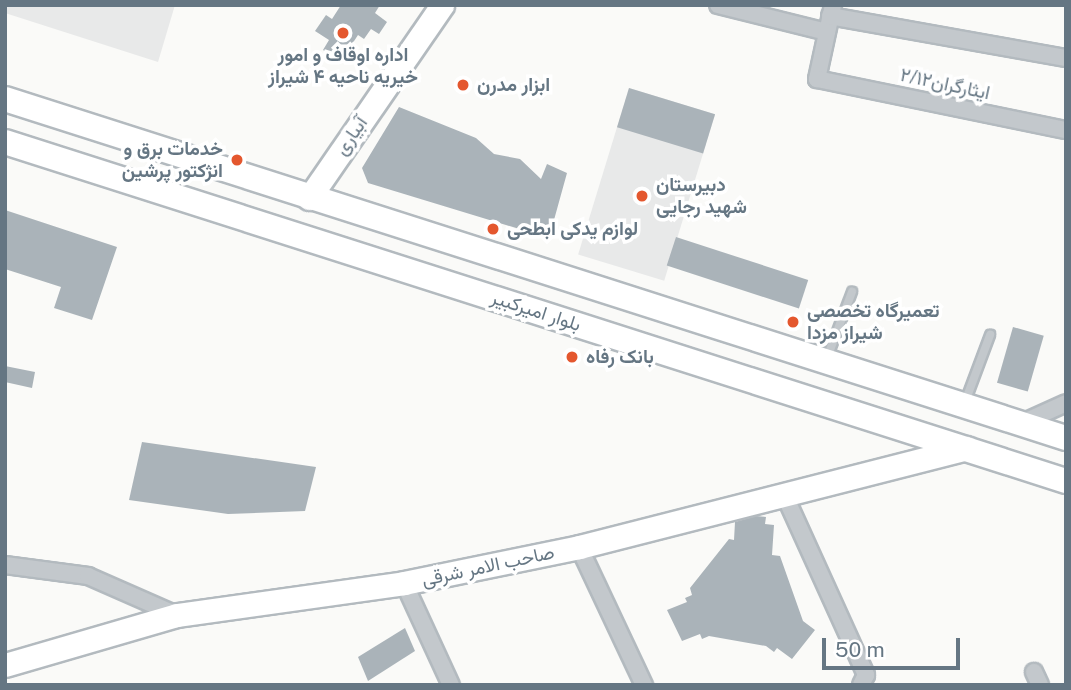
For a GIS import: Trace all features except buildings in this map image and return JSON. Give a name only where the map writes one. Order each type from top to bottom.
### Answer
[{"type":"main road","name":"بلوار امیرکبیر","points":[[9,99],[544,274],[1066,438]]},
{"type":"main road","name":"بلوار امیرکبیر","points":[[5,142],[1066,481]]},
{"type":"main road","points":[[533,310],[544,274]]},
{"type":"street","name":"آبیاری","points":[[309,198],[442,5]]},
{"type":"street","points":[[718,5],[830,18],[1066,58]]},
{"type":"street","name":"ایثارگران۲/۱۲","points":[[830,18],[817,79],[1066,131]]},
{"type":"street","points":[[1022,423],[1066,403]]},
{"type":"street","name":"صاحب الامر شرقی","points":[[5,665],[177,615],[404,583],[579,547],[967,448]]},
{"type":"street","points":[[784,494],[866,675],[860,685]]},
{"type":"street","points":[[579,547],[644,685]]},
{"type":"street","points":[[5,565],[88,576],[177,615]]},
{"type":"street","points":[[404,583],[451,685]]},
{"type":"lane","points":[[826,362],[852,292]]},
{"type":"lane","points":[[964,405],[990,335]]},
{"type":"shaded area","points":[[5,5],[175,5],[158,62],[5,13]]},
{"type":"shaded area","name":"دبیرستان شهید رجایی","points":[[629,88],[715,114],[664,281],[578,254]]},
{"type":"place","name":"اداره اوقاف و امور خیریه ناحیه ۴ شیراز","points":[[343,33]]},
{"type":"place","name":"ابزار مدرن","points":[[463,85]]},
{"type":"place","name":"خدمات برق و انژکتور پرشین","points":[[237,160]]},
{"type":"place","name":"دبیرستان شهید رجایی","points":[[642,196]]},
{"type":"place","name":"لوازم یدکی ابطحی","points":[[493,229]]},
{"type":"place","name":"تعمیرگاه تخصصی شیراز مزدا","points":[[793,322]]},
{"type":"place","name":"بانک رفاه","points":[[572,357]]}]
